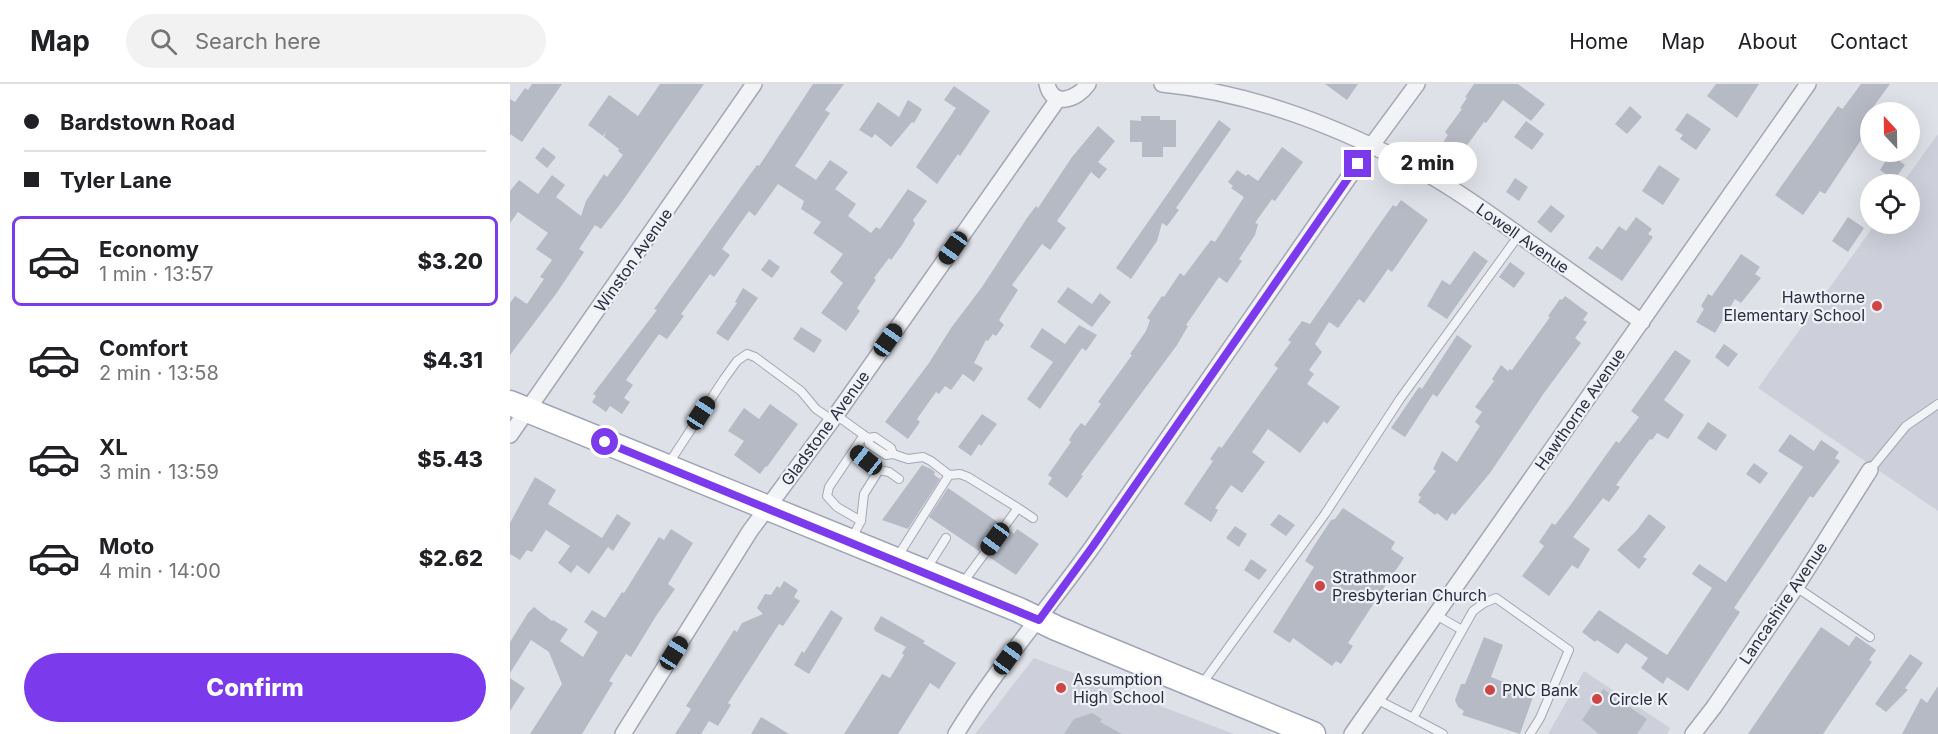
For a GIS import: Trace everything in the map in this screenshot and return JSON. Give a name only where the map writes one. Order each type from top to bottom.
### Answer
[{"type":"main road","points":[[519,406],[766,507],[856,531],[895,560],[1312,734]]},
{"type":"street","name":"Winston Avenue","points":[[510,435],[519,406],[754,84]]},
{"type":"street","points":[[1047,84],[1049,91],[1058,99],[1067,99],[1077,95],[1088,84]]},
{"type":"street","name":"Lowell Avenue","points":[[1162,84],[1232,94],[1268,104],[1371,146],[1425,173],[1519,235],[1641,322]]},
{"type":"street","points":[[956,734],[1014,649],[1039,620],[1093,546],[1371,146],[1417,84]]},
{"type":"street","name":"Hawthorne Avenue","points":[[1352,734],[1808,84]]},
{"type":"street","name":"Gladstone Avenue","points":[[623,734],[766,507],[786,485],[1058,99]]},
{"type":"street","name":"Lancashire Avenue","points":[[1696,733],[1796,587],[1870,470]]},
{"type":"lane","points":[[1199,687],[1325,514],[1400,399],[1519,235]]},
{"type":"lane","points":[[666,466],[737,361],[747,354],[755,357],[801,391],[816,409],[866,436],[869,444],[886,455],[893,454],[908,459],[922,457],[932,460],[949,475],[960,474],[968,477],[1033,518]]},
{"type":"lane","points":[[1870,470],[1906,426],[1938,404]]},
{"type":"lane","points":[[856,531],[827,496],[829,487],[866,436]]},
{"type":"lane","points":[[854,450],[879,470],[889,472],[900,479]]},
{"type":"lane","points":[[856,531],[864,494],[879,470]]},
{"type":"lane","points":[[895,560],[949,475]]},
{"type":"lane","points":[[960,586],[1018,508]]},
{"type":"lane","points":[[925,572],[946,538]]},
{"type":"lane","points":[[1796,587],[1870,637]]},
{"type":"lane","points":[[1413,718],[1473,611],[1496,598],[1569,650],[1540,717],[1530,734]]},
{"type":"lane","points":[[1436,615],[1462,630]]},
{"type":"lane","points":[[1376,699],[1443,734]]},
{"type":"shaded area","name":"Hawthorne Elementary School","points":[[1938,134],[1938,511],[1758,388],[1868,234],[1920,234],[1920,174],[1909,174]]},
{"type":"shaded area","name":"Assumption High School","points":[[1034,658],[1234,734],[975,734]]},
{"type":"shaded area","name":"Circle K","points":[[1584,671],[1670,728],[1667,734],[1548,734]]},
{"type":"building","points":[[532,84],[562,84],[522,142],[510,134],[510,99],[515,102],[525,88],[528,90]]},
{"type":"building","points":[[660,84],[704,84],[601,229],[595,225],[579,249],[584,252],[510,355],[510,303],[515,296],[527,304],[544,279],[540,277],[552,260],[536,249],[548,233],[518,212],[510,223],[510,191],[519,180],[538,194],[552,175],[565,185],[556,197],[581,216],[586,201],[604,174],[607,177],[623,155],[604,137],[606,131],[603,136],[588,125],[609,95],[638,116]]},
{"type":"building","points":[[813,84],[844,84],[825,110],[830,113],[795,166],[816,180],[830,160],[848,172],[835,189],[856,204],[848,216],[871,233],[876,227],[880,229],[908,189],[927,201],[913,220],[915,224],[902,245],[874,278],[876,280],[857,308],[860,311],[846,331],[821,313],[843,283],[830,272],[843,254],[813,233],[821,222],[801,209],[804,201],[778,184],[755,216],[749,211],[722,249],[730,255],[714,277],[710,274],[681,314],[684,316],[667,339],[659,334],[626,380],[633,385],[624,398],[630,402],[622,414],[610,406],[606,412],[592,402],[596,396],[593,394],[657,310],[654,309],[757,165],[759,166]]},
{"type":"building","points":[[1325,84],[1358,84],[1347,100]]},
{"type":"building","points":[[1474,84],[1518,84],[1545,104],[1531,121],[1503,100],[1457,159],[1440,147],[1448,135],[1445,132],[1462,109],[1460,108],[1467,98],[1465,97]]},
{"type":"building","points":[[1716,84],[1759,84],[1737,118],[1707,96]]},
{"type":"building","points":[[1861,84],[1890,84],[1877,102],[1860,102],[1860,142],[1825,194],[1820,191],[1803,215],[1775,195],[1838,106],[1842,109]]},
{"type":"building","points":[[954,86],[990,111],[960,156],[958,154],[937,184],[916,167],[956,108],[944,100]]},
{"type":"building","points":[[908,100],[922,109],[914,123],[912,122],[891,147],[875,134],[872,138],[859,130],[878,102],[899,117]]},
{"type":"building","points":[[1630,106],[1642,117],[1627,134],[1615,124]]},
{"type":"building","points":[[1687,113],[1711,129],[1696,150],[1680,139],[1683,135],[1675,130]]},
{"type":"building","points":[[1141,116],[1160,116],[1160,120],[1176,120],[1176,147],[1163,147],[1163,157],[1142,157],[1142,142],[1130,142],[1130,120],[1141,121]]},
{"type":"building","points":[[1219,120],[1231,129],[1176,208],[1179,210],[1167,226],[1162,223],[1157,241],[1131,279],[1116,268]]},
{"type":"building","points":[[1526,121],[1544,134],[1532,150],[1514,137]]},
{"type":"building","points":[[1098,126],[1115,141],[1098,162],[1107,169],[1099,179],[1091,172],[1057,221],[1066,228],[1050,250],[1042,244],[1012,285],[1018,290],[999,320],[1004,325],[996,336],[993,334],[988,341],[986,340],[974,363],[983,368],[974,382],[963,374],[951,390],[945,386],[939,394],[936,392],[917,419],[920,422],[908,439],[885,422],[982,287],[1027,218],[1036,206],[1038,208],[1072,157]]},
{"type":"building","points":[[543,147],[556,157],[547,168],[535,158]]},
{"type":"building","points":[[1282,147],[1303,162],[1275,201],[1272,199],[1255,223],[1258,224],[1255,235],[1239,259],[1242,261],[1227,283],[1219,277],[1186,325],[1188,326],[1177,345],[1081,475],[1083,476],[1067,498],[1048,484],[1052,478],[1048,475],[1071,442],[1069,440],[1081,423],[1085,426],[1101,404],[1098,402],[1132,355],[1130,354],[1146,331],[1150,320],[1147,318],[1162,296],[1164,297],[1180,273],[1184,276],[1211,240],[1215,242],[1244,197],[1231,188],[1233,186],[1228,182],[1237,170],[1258,181]]},
{"type":"building","points":[[1885,162],[1901,162],[1905,165],[1898,174],[1886,174],[1880,170]]},
{"type":"building","points":[[1659,165],[1680,179],[1663,205],[1642,191]]},
{"type":"building","points":[[1515,178],[1528,187],[1519,201],[1506,192]]},
{"type":"building","points":[[1401,200],[1428,220],[1392,272],[1388,269],[1364,303],[1359,299],[1338,328],[1329,322],[1315,344],[1322,352],[1309,370],[1314,374],[1307,384],[1340,407],[1327,424],[1324,421],[1300,453],[1268,429],[1252,452],[1265,462],[1242,493],[1231,485],[1215,508],[1218,510],[1211,522],[1184,504],[1213,461],[1210,459],[1219,446],[1221,448],[1223,446],[1278,368],[1274,365],[1291,342],[1288,340],[1302,321],[1310,324],[1393,205],[1396,207]]},
{"type":"building","points":[[1551,205],[1565,216],[1551,233],[1537,222]]},
{"type":"building","points":[[1636,217],[1652,229],[1648,234],[1653,237],[1622,281],[1588,258],[1597,246],[1602,250],[1619,226],[1626,231]]},
{"type":"building","points":[[1848,217],[1860,225],[1860,234],[1848,252],[1832,241]]},
{"type":"building","points":[[1474,251],[1488,261],[1447,319],[1427,306],[1442,280],[1450,285]]},
{"type":"building","points":[[1741,254],[1760,267],[1755,274],[1761,278],[1741,303],[1735,299],[1715,333],[1696,322],[1704,309],[1701,306],[1708,294],[1712,296]]},
{"type":"building","points":[[769,259],[780,267],[772,278],[761,270]]},
{"type":"building","points":[[1510,262],[1525,273],[1514,288],[1499,277]]},
{"type":"building","points":[[1068,287],[1092,304],[1100,293],[1111,302],[1092,327],[1057,302]]},
{"type":"building","points":[[743,288],[758,298],[728,341],[716,333],[737,303],[735,302]]},
{"type":"building","points":[[1565,296],[1588,313],[1583,320],[1587,322],[1575,338],[1581,343],[1490,473],[1455,515],[1452,513],[1447,521],[1437,513],[1435,515],[1418,502],[1421,497],[1418,495],[1436,471],[1433,469],[1442,451],[1457,462],[1480,426],[1475,422],[1482,412],[1475,407],[1494,381],[1492,379],[1501,365],[1508,371],[1512,370],[1560,299],[1562,300]]},
{"type":"building","points":[[1079,325],[1097,335],[1086,351],[1082,348],[1040,409],[1027,399],[1053,362],[1030,347],[1042,328],[1065,344]]},
{"type":"building","points":[[801,327],[822,340],[814,353],[793,339]]},
{"type":"building","points":[[1457,335],[1472,346],[1437,397],[1433,394],[1405,437],[1391,428],[1419,387],[1422,389]]},
{"type":"building","points":[[1724,344],[1738,354],[1728,367],[1715,357]]},
{"type":"building","points":[[1675,350],[1691,361],[1664,400],[1684,415],[1668,439],[1657,433],[1652,440],[1650,439],[1616,485],[1620,487],[1609,502],[1603,498],[1573,537],[1590,549],[1578,569],[1572,565],[1549,596],[1522,576],[1544,546],[1539,542],[1552,523],[1555,525],[1569,507],[1616,441],[1619,443],[1639,417],[1631,411]]},
{"type":"building","points":[[770,404],[798,424],[760,474],[734,455],[744,441],[728,431],[744,408],[759,419]]},
{"type":"building","points":[[982,414],[997,424],[971,456],[958,447]]},
{"type":"building","points":[[1708,422],[1727,435],[1716,451],[1697,438]]},
{"type":"building","points":[[1790,434],[1814,451],[1821,440],[1839,452],[1835,458],[1840,461],[1813,498],[1810,496],[1734,608],[1740,612],[1688,691],[1667,677],[1663,684],[1641,668],[1648,658],[1626,643],[1618,654],[1582,632],[1599,610],[1667,655],[1712,588],[1692,574],[1699,564],[1726,582],[1803,467],[1778,451]]},
{"type":"building","points":[[1754,463],[1768,473],[1760,484],[1746,474]]},
{"type":"building","points":[[922,465],[935,472],[934,475],[940,479],[908,529],[882,520]]},
{"type":"building","points":[[535,477],[556,490],[548,504],[602,538],[617,514],[631,523],[613,551],[608,547],[589,574],[577,565],[571,573],[558,563],[570,546],[546,530],[532,552],[527,550],[520,560],[510,554],[510,523]]},
{"type":"building","points":[[948,488],[999,523],[979,551],[929,517]]},
{"type":"building","name":"Strathmoor Presbyterian Church","points":[[1343,508],[1395,542],[1391,549],[1404,558],[1383,589],[1385,591],[1378,601],[1376,600],[1348,643],[1353,646],[1341,664],[1336,661],[1332,666],[1293,638],[1290,643],[1273,632],[1314,567],[1305,561],[1331,520],[1335,519]]},
{"type":"building","points":[[1279,514],[1295,525],[1286,536],[1270,525]]},
{"type":"building","points":[[1649,514],[1666,527],[1643,557],[1647,559],[1639,569],[1617,550]]},
{"type":"building","points":[[1235,526],[1247,534],[1239,547],[1226,538]]},
{"type":"building","points":[[671,529],[693,543],[668,584],[675,589],[631,657],[626,654],[609,681],[613,683],[582,734],[530,734],[562,684],[549,652],[531,640],[510,673],[510,642],[528,613],[534,607],[552,621],[568,629],[560,641],[583,657],[598,632],[584,622],[592,610],[605,618],[622,592],[624,593],[659,537],[664,540]]},
{"type":"building","points":[[1017,529],[1039,544],[1016,575],[989,557],[1009,530],[1014,534]]},
{"type":"building","points":[[1251,559],[1267,570],[1259,580],[1244,570]]},
{"type":"building","points":[[784,581],[798,590],[794,597],[800,601],[783,626],[779,624],[728,703],[731,705],[718,726],[709,721],[701,734],[675,734],[691,709],[686,706],[734,630],[737,632],[742,623],[763,614],[757,608],[765,594],[771,595],[777,586],[780,588]]},
{"type":"building","points":[[831,610],[843,618],[809,674],[794,665]]},
{"type":"building","points":[[881,616],[925,641],[923,643],[956,663],[939,689],[930,683],[898,734],[844,734],[882,674],[890,678],[904,655],[902,653],[906,647],[875,631],[874,628]]},
{"type":"building","points":[[1821,627],[1849,646],[1856,636],[1876,650],[1869,660],[1872,662],[1823,734],[1748,734]]},
{"type":"building","name":"PNC Bank","points":[[1484,637],[1503,645],[1491,677],[1534,694],[1520,734],[1462,715],[1464,711],[1458,707],[1455,700],[1461,684],[1465,684]]},
{"type":"building","points":[[1910,654],[1923,663],[1905,688],[1908,690],[1886,712],[1875,704]]},
{"type":"building","points":[[510,678],[525,688],[510,711]]},
{"type":"building","points":[[1938,686],[1938,734],[1902,734],[1921,698],[1927,703]]},
{"type":"building","points":[[1603,689],[1647,719],[1637,734],[1599,734],[1582,720]]},
{"type":"building","points":[[1092,713],[1102,719],[1100,722],[1122,734],[1064,734],[1074,719]]},
{"type":"building","points":[[761,717],[789,734],[751,734]]},
{"type":"place","name":"Hawthorne Elementary School","points":[[1877,306]]},
{"type":"place","name":"Strathmoor Presbyterian Church","points":[[1320,586]]},
{"type":"place","name":"Assumption High School","points":[[1061,688]]},
{"type":"place","name":"PNC Bank","points":[[1490,690]]},
{"type":"place","name":"Circle K","points":[[1597,699]]},
{"type":"route","points":[[605,442],[1039,620],[1093,546],[1358,164]]}]
